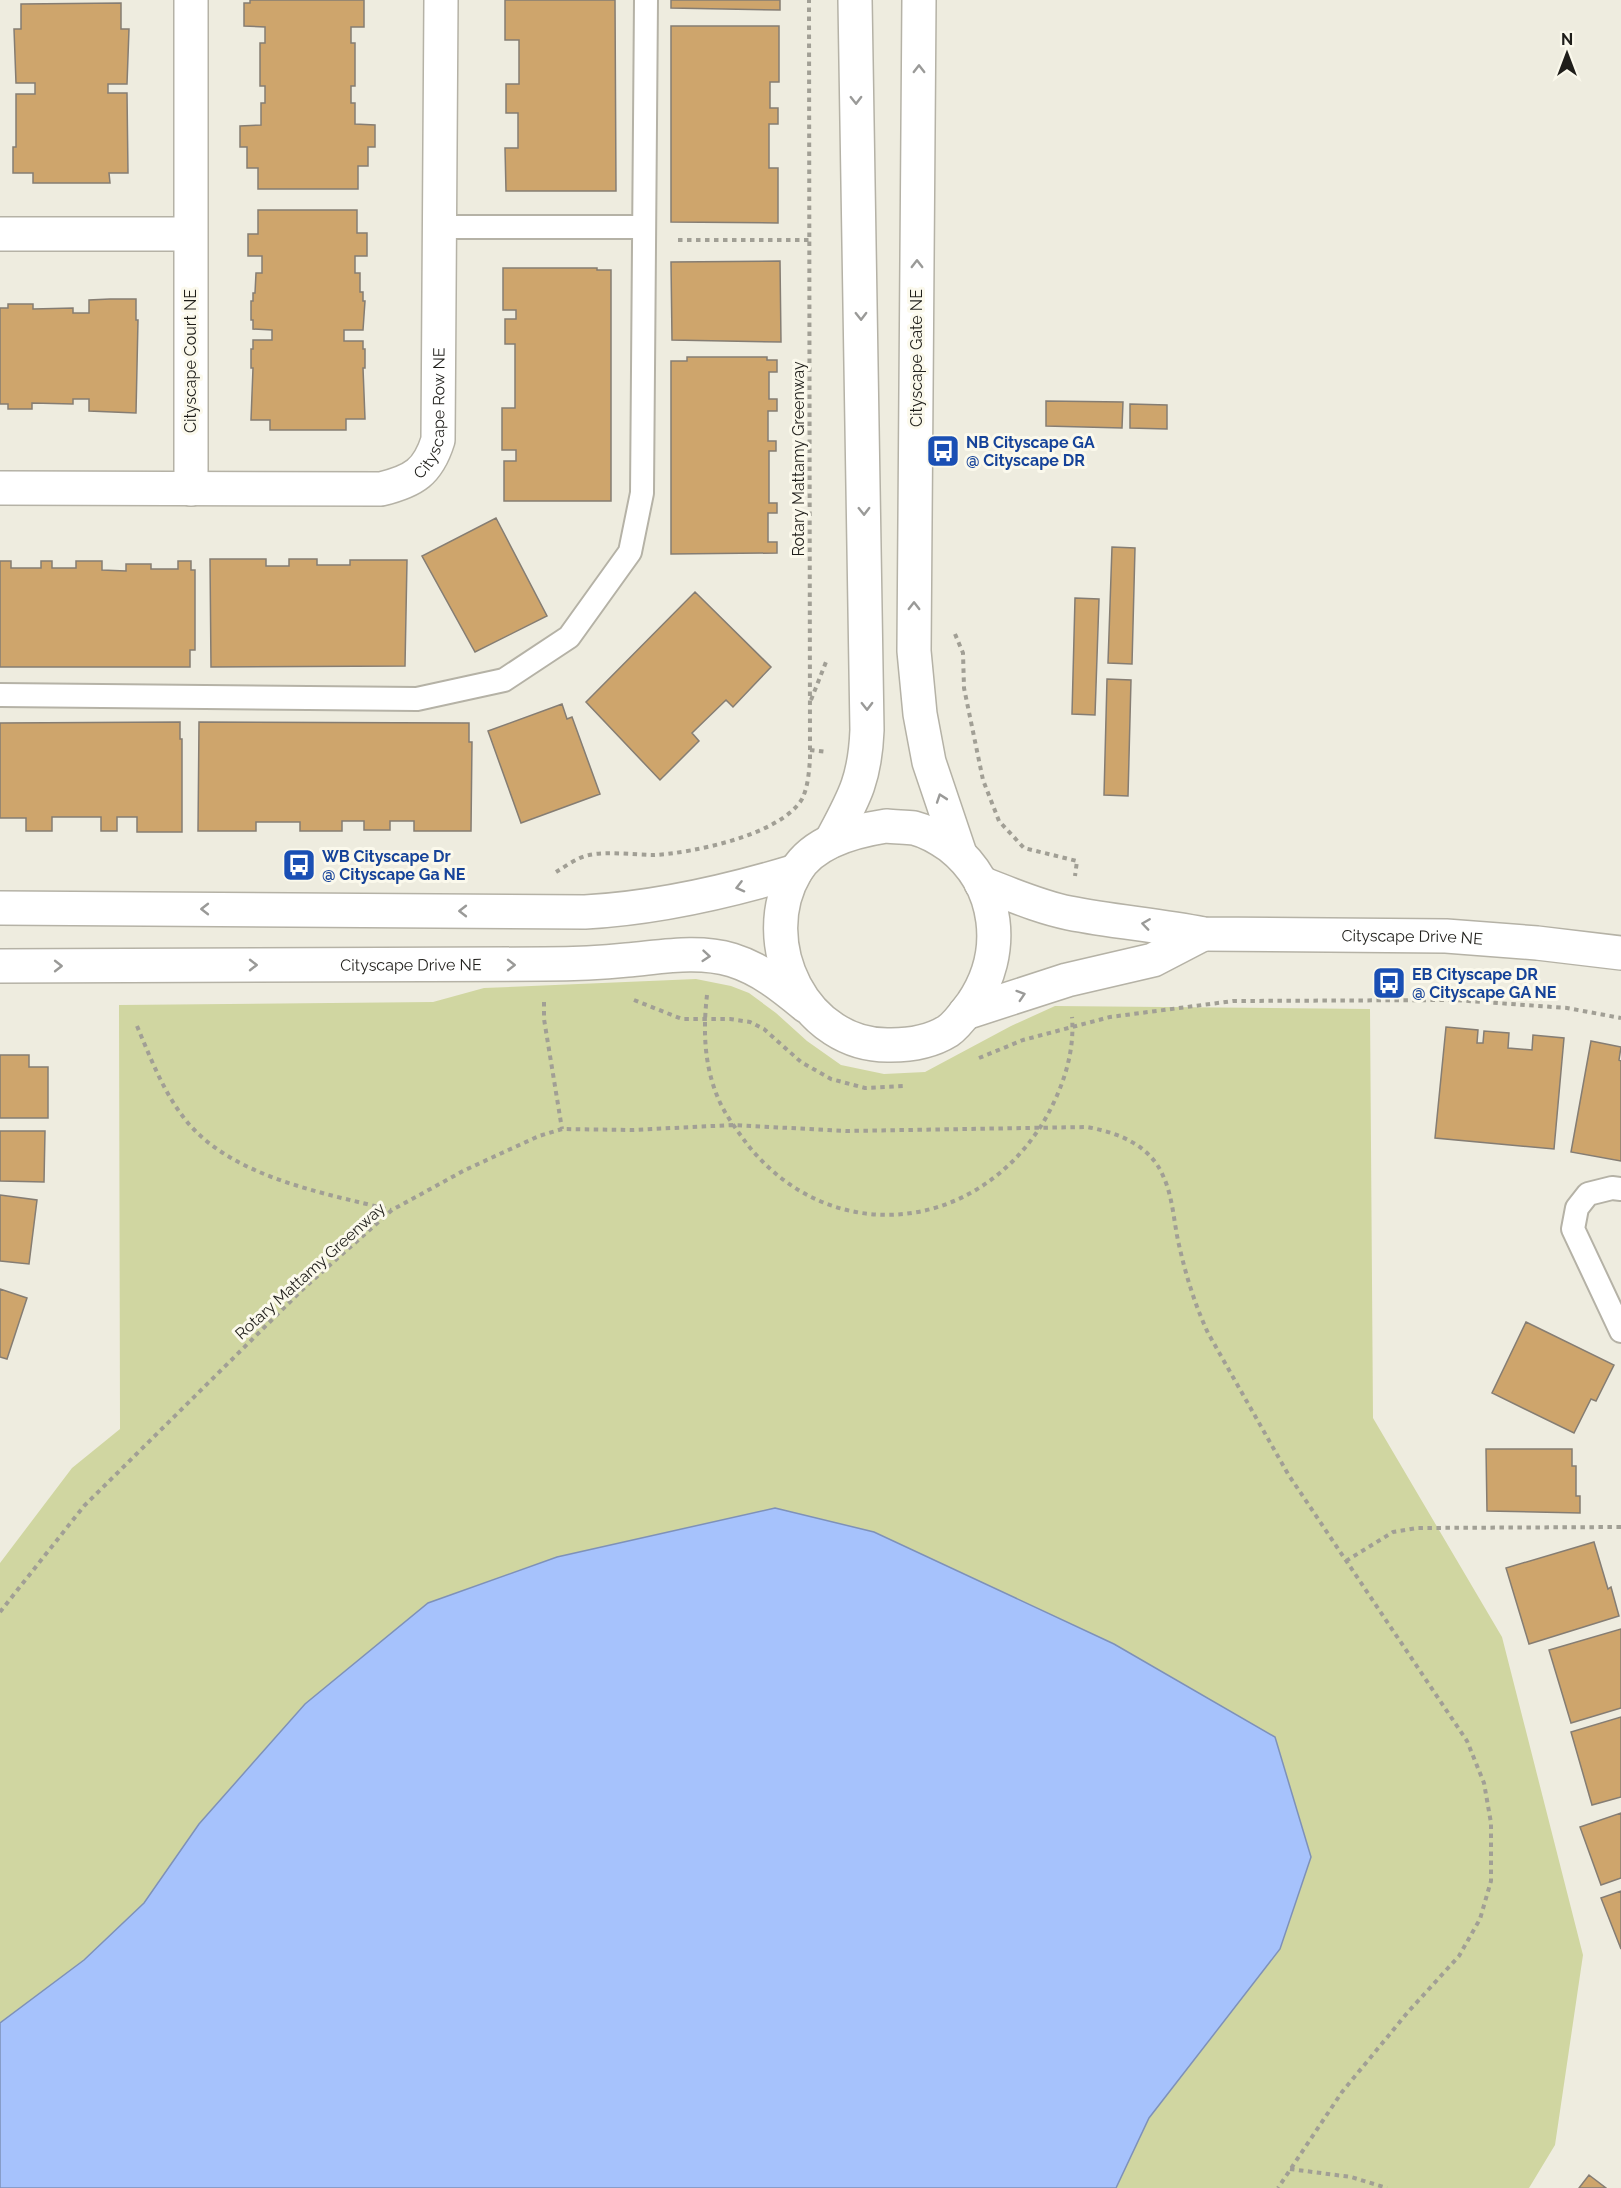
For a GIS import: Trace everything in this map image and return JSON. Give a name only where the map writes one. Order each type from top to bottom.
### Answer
[{"type":"street","name":"Cityscape Court NE","points":[[190,0],[191,489]]},
{"type":"street","name":"Cityscape Row NE","points":[[0,488],[381,489],[398,485],[419,473],[432,459],[438,440],[441,0]]},
{"type":"street","points":[[831,841],[861,781],[866,759],[867,730],[855,0]]},
{"type":"street","name":"Cityscape Gate NE","points":[[919,0],[914,651],[920,714],[929,762],[960,854]]},
{"type":"street","points":[[0,234],[190,234]]},
{"type":"street","points":[[806,1006],[789,973],[782,950],[780,924],[785,898],[796,871],[810,855],[831,841],[865,829],[886,826],[915,828],[940,839],[960,854],[972,867],[981,883],[991,913],[995,938],[992,962],[982,988],[965,1013]]},
{"type":"street","points":[[0,908],[585,912],[642,907],[709,895],[796,871]]},
{"type":"street","name":"Cityscape Drive NE","points":[[981,883],[1027,901],[1069,913],[1166,926],[1203,934],[1446,936],[1537,943],[1621,953]]},
{"type":"street","name":"Cityscape Drive NE","points":[[0,966],[544,964],[593,963],[682,955],[711,956],[732,960],[774,980],[832,1029],[859,1043],[891,1046],[921,1042],[948,1031],[965,1013],[1067,980],[1153,960],[1203,934]]},
{"type":"lane","points":[[0,695],[417,699],[504,680],[569,637],[630,552],[642,493],[646,0]]},
{"type":"lane","points":[[441,227],[644,234]]},
{"type":"lane","points":[[1621,1190],[1612,1188],[1588,1194],[1577,1208],[1573,1229],[1621,1331]]},
{"type":"path","name":"Rotary Mattamy Greenway","points":[[588,855],[655,855],[698,850],[756,833],[794,808],[801,800],[807,785],[810,759],[809,0]]},
{"type":"path","points":[[644,234],[809,240]]},
{"type":"path","points":[[963,653],[963,678],[971,725],[983,780],[999,821],[1024,848],[1077,861],[1074,878]]},
{"type":"path","points":[[544,964],[544,1019],[562,1129]]},
{"type":"path","points":[[708,986],[704,1019],[706,1055],[718,1099],[733,1125],[762,1162],[795,1189],[824,1203],[855,1211],[893,1216],[931,1210],[966,1195],[995,1176],[1019,1154],[1040,1127],[1058,1097],[1065,1079],[1072,1027],[1071,1009]]},
{"type":"path","points":[[1072,1027],[1110,1017],[1233,1001],[1260,1000],[1455,1000],[1567,1008],[1621,1018]]},
{"type":"path","points":[[137,1026],[159,1078],[188,1123],[226,1156],[278,1179],[392,1210]]},
{"type":"path","name":"Rotary Mattamy Greenway","points":[[0,1612],[84,1506],[303,1289],[392,1210],[465,1170],[539,1136],[562,1129],[632,1130],[733,1125],[846,1131],[1087,1126],[1128,1138],[1144,1150],[1164,1177],[1180,1248],[1201,1318],[1287,1474],[1467,1741],[1484,1783],[1491,1823],[1491,1881],[1480,1919],[1459,1956],[1408,2012],[1342,2092],[1278,2188]]},
{"type":"path","points":[[1346,1561],[1393,1532],[1417,1528],[1621,1527]]},
{"type":"path","points":[[1290,2169],[1351,2177],[1387,2188]]},
{"type":"green space","points":[[696,979],[731,986],[749,993],[776,1013],[807,1041],[841,1065],[884,1074],[925,1072],[1011,1026],[1055,1006],[1370,1009],[1373,1418],[1502,1637],[1583,1955],[1555,2145],[1529,2188],[0,2188],[0,1563],[72,1468],[120,1429],[119,1005],[433,1002],[484,988]]},
{"type":"water","points":[[775,1508],[874,1532],[1114,1644],[1275,1737],[1311,1857],[1280,1949],[1149,2118],[1116,2188],[0,2188],[0,2023],[84,1960],[144,1903],[199,1824],[305,1704],[428,1603],[557,1557]]},
{"type":"building","points":[[250,0],[364,0],[364,27],[351,27],[351,43],[355,43],[355,86],[351,86],[351,103],[355,103],[355,124],[375,125],[375,147],[368,147],[368,166],[358,166],[358,189],[258,189],[258,168],[247,168],[247,147],[240,147],[240,126],[261,125],[261,103],[265,103],[265,86],[260,86],[260,43],[265,43],[265,27],[244,26],[244,3],[250,3]]},
{"type":"building","points":[[505,0],[615,0],[616,191],[506,191],[505,148],[518,148],[518,113],[506,113],[506,84],[519,84],[519,40],[505,40]]},
{"type":"building","points":[[671,0],[780,0],[780,10],[671,8]]},
{"type":"building","points":[[121,3],[121,29],[129,29],[127,84],[108,84],[108,93],[127,93],[128,173],[109,173],[110,183],[33,183],[33,173],[13,173],[13,147],[16,147],[16,94],[35,94],[35,83],[16,83],[14,29],[21,29],[21,4]]},
{"type":"building","points":[[671,26],[779,26],[779,82],[770,82],[770,108],[778,108],[778,124],[769,124],[769,168],[778,168],[778,223],[671,222]]},
{"type":"building","points":[[258,210],[357,210],[357,233],[367,233],[367,256],[355,256],[355,273],[360,273],[360,292],[363,292],[363,301],[365,301],[363,330],[344,330],[344,341],[363,341],[363,349],[365,349],[365,368],[363,368],[365,419],[346,419],[346,430],[270,430],[270,420],[251,420],[253,340],[272,340],[272,330],[253,329],[253,320],[251,320],[251,301],[255,293],[256,273],[262,273],[262,256],[248,256],[248,234],[258,234]]},
{"type":"building","points":[[780,261],[781,342],[672,340],[671,262]]},
{"type":"building","points":[[503,268],[611,270],[611,501],[504,501],[504,461],[516,461],[516,450],[502,450],[502,408],[515,408],[515,344],[505,344],[505,319],[516,319],[516,310],[503,310]]},
{"type":"building","points":[[136,299],[136,320],[138,320],[136,413],[89,411],[89,399],[73,399],[73,404],[32,403],[32,409],[8,409],[8,404],[0,404],[0,308],[8,308],[8,304],[33,304],[33,309],[73,308],[73,313],[89,313],[89,300]]},
{"type":"building","points":[[687,357],[767,357],[767,360],[777,360],[777,372],[769,372],[769,399],[777,399],[777,411],[768,411],[768,441],[776,441],[776,451],[769,451],[769,503],[777,503],[777,513],[768,513],[768,542],[777,542],[777,553],[671,554],[671,361],[687,361]]},
{"type":"building","points":[[1046,401],[1123,402],[1122,428],[1046,426]]},
{"type":"building","points":[[1130,404],[1167,405],[1167,429],[1130,428]]},
{"type":"building","points":[[496,518],[547,616],[475,652],[422,556]]},
{"type":"building","points":[[1112,547],[1135,548],[1132,664],[1108,663]]},
{"type":"building","points":[[210,559],[266,559],[266,566],[289,566],[289,559],[317,559],[317,565],[350,565],[350,560],[407,560],[405,666],[211,667]]},
{"type":"building","points":[[0,561],[11,561],[11,568],[41,568],[41,561],[52,561],[52,568],[76,568],[76,561],[102,561],[102,570],[126,571],[126,564],[151,564],[151,569],[178,569],[178,561],[191,561],[191,570],[195,570],[195,650],[190,650],[190,667],[0,667]]},
{"type":"building","points":[[695,592],[771,667],[733,707],[726,700],[692,733],[699,741],[660,780],[586,702]]},
{"type":"building","points":[[1075,598],[1099,599],[1095,715],[1072,714]]},
{"type":"building","points":[[1107,679],[1131,680],[1128,796],[1104,795]]},
{"type":"building","points":[[562,704],[567,719],[572,717],[600,794],[521,823],[488,731]]},
{"type":"building","points":[[180,722],[182,832],[137,832],[137,817],[117,817],[117,831],[101,831],[101,817],[52,817],[52,831],[26,831],[26,818],[0,818],[0,723]]},
{"type":"building","points":[[199,722],[469,723],[469,742],[472,742],[471,831],[414,831],[414,821],[390,821],[390,830],[364,830],[364,821],[342,821],[342,831],[300,831],[300,822],[256,822],[256,831],[198,831]]},
{"type":"building","points":[[1446,1027],[1478,1030],[1477,1043],[1483,1043],[1484,1031],[1509,1033],[1508,1048],[1532,1050],[1533,1035],[1564,1038],[1554,1149],[1435,1138]]},
{"type":"building","points":[[1591,1041],[1621,1047],[1619,1060],[1621,1061],[1621,1161],[1571,1152]]},
{"type":"building","points":[[0,1055],[29,1055],[29,1067],[48,1067],[48,1118],[0,1118]]},
{"type":"building","points":[[0,1131],[45,1131],[44,1182],[0,1181]]},
{"type":"building","points":[[0,1195],[37,1200],[29,1264],[0,1261]]},
{"type":"building","points":[[0,1289],[27,1298],[7,1359],[0,1357]]},
{"type":"building","points":[[1526,1322],[1614,1365],[1596,1401],[1591,1399],[1574,1433],[1492,1393]]},
{"type":"building","points":[[1486,1449],[1572,1449],[1572,1466],[1576,1466],[1576,1496],[1580,1496],[1580,1513],[1487,1511]]},
{"type":"building","points":[[1594,1542],[1619,1616],[1529,1644],[1506,1568]]},
{"type":"building","points":[[1621,1629],[1621,1708],[1571,1723],[1549,1650]]},
{"type":"building","points":[[1621,1717],[1621,1797],[1592,1805],[1571,1732]]},
{"type":"building","points":[[1621,1813],[1621,1878],[1601,1885],[1580,1827]]},
{"type":"building","points":[[1621,1891],[1621,1949],[1601,1898]]},
{"type":"building","points":[[1589,2175],[1606,2188],[1579,2188]]},
{"type":"place","name":"NB Cityscape GA @ Cityscape DR","points":[[943,451]]},
{"type":"place","name":"WB Cityscape Dr @ Cityscape Ga NE","points":[[299,865]]},
{"type":"place","name":"EB Cityscape DR @ Cityscape GA NE","points":[[1389,983]]}]
